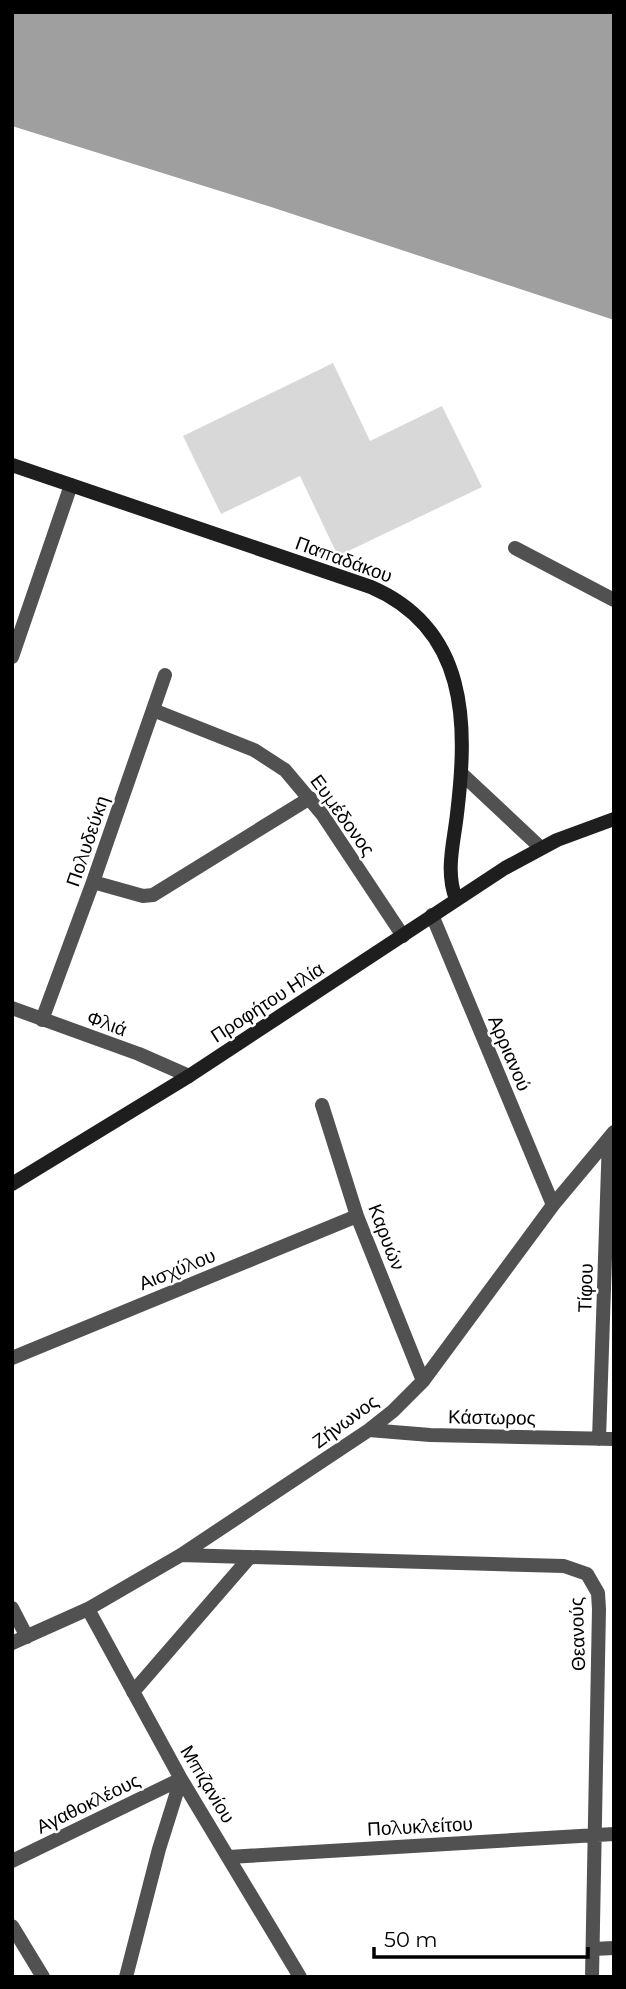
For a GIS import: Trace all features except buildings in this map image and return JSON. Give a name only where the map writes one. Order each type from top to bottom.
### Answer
[{"type":"street","name":"Παπαδάκου","points":[[12,465],[371,587],[403,604],[426,625],[440,644],[449,664],[461,710],[462,774],[450,873],[456,899]]},
{"type":"street","points":[[12,657],[71,485]]},
{"type":"street","points":[[515,548],[614,600]]},
{"type":"street","name":"Πολυδεύκη","points":[[42,1020],[165,675]]},
{"type":"street","name":"Ευμέδονος","points":[[153,710],[270,758],[285,770],[310,798],[403,936]]},
{"type":"street","points":[[462,774],[541,848]]},
{"type":"street","points":[[93,882],[143,896],[153,895],[310,798]]},
{"type":"street","name":"Προφήτου Ηλία","points":[[12,1184],[189,1076],[456,899],[541,848],[614,819]]},
{"type":"street","name":"Αρριανού","points":[[432,915],[553,1205]]},
{"type":"street","name":"Φλιά","points":[[12,1008],[139,1054],[189,1076]]},
{"type":"street","name":"Καρυών","points":[[322,1105],[357,1216],[423,1381]]},
{"type":"street","name":"Ζήνωνος","points":[[12,1643],[88,1609],[181,1555],[369,1430],[393,1411],[423,1381],[553,1205],[611,1135]]},
{"type":"street","name":"Τίφου","points":[[598,1439],[611,1135]]},
{"type":"street","name":"Αισχύλου","points":[[12,1358],[357,1216]]},
{"type":"street","name":"Κάστωρος","points":[[369,1430],[430,1435],[614,1439]]},
{"type":"street","name":"Θεανούς","points":[[181,1555],[564,1566],[587,1574],[598,1593],[592,1977]]},
{"type":"street","points":[[133,1692],[250,1557]]},
{"type":"street","points":[[12,1608],[27,1637]]},
{"type":"street","name":"Μπιζανίου","points":[[88,1609],[181,1779],[300,1977]]},
{"type":"street","points":[[597,1699],[614,1699]]},
{"type":"street","points":[[126,1977],[159,1849],[181,1779]]},
{"type":"street","name":"Αγαθοκλέους","points":[[12,1861],[181,1779]]},
{"type":"street","name":"Πολυκλείτου","points":[[229,1857],[614,1834]]},
{"type":"street","points":[[12,1926],[43,1977]]},
{"type":"street","points":[[593,1949],[614,1948]]},
{"type":"shaded area","points":[[12,12],[614,12],[614,320],[268,206],[12,126]]},
{"type":"shaded area","points":[[333,363],[370,441],[442,406],[482,487],[338,556],[300,476],[221,514],[183,436]]}]
